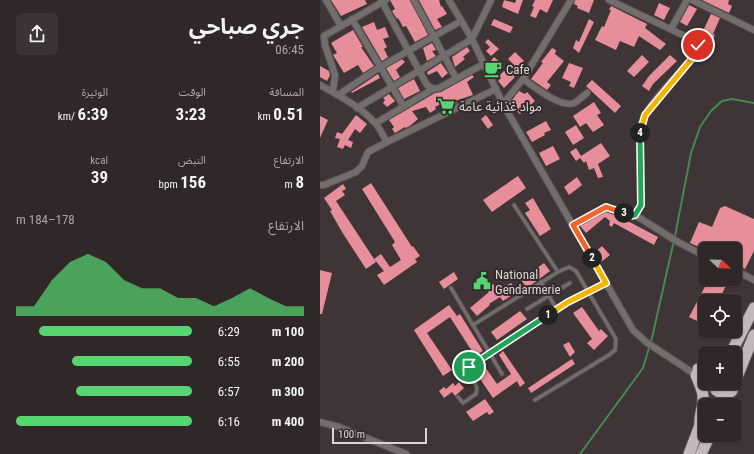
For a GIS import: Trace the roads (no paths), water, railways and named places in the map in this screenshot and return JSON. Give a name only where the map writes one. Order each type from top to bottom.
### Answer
[{"type":"highway","points":[[735,346],[754,308]]},
{"type":"highway","points":[[742,364],[754,336]]},
{"type":"highway","points":[[717,390],[720,394],[726,390]]},
{"type":"highway","points":[[689,454],[698,430]]},
{"type":"highway","points":[[702,454],[707,442]]},
{"type":"street","points":[[326,0],[341,26]]},
{"type":"street","points":[[414,0],[432,37],[456,78]]},
{"type":"street","points":[[449,0],[472,39],[503,104],[633,330],[646,342],[684,367],[698,373]]},
{"type":"street","points":[[357,108],[391,86],[472,39],[491,0]]},
{"type":"street","points":[[503,104],[523,80],[571,0]]},
{"type":"street","points":[[609,0],[671,29],[698,45],[698,50],[649,109],[641,123],[641,205],[635,215]]},
{"type":"street","points":[[671,29],[687,0]]},
{"type":"street","points":[[692,0],[754,30]]},
{"type":"street","points":[[335,93],[335,75],[322,37],[383,1],[427,85],[432,90]]},
{"type":"street","points":[[352,20],[404,107]]},
{"type":"street","points":[[335,93],[461,21]]},
{"type":"street","points":[[376,123],[432,90],[439,88],[484,64]]},
{"type":"street","points":[[523,80],[557,102],[567,104],[575,103],[587,93]]},
{"type":"street","points":[[320,85],[335,93],[376,123],[387,142]]},
{"type":"street","points":[[320,185],[324,185],[356,172],[362,166],[368,152],[496,89]]},
{"type":"street","points":[[573,225],[606,207],[630,216],[635,215],[678,242],[698,252]]},
{"type":"street","points":[[742,274],[754,280]]},
{"type":"street","points":[[320,422],[339,427],[406,454]]},
{"type":"lane","points":[[514,205],[558,272]]},
{"type":"lane","points":[[473,324],[558,272],[569,267],[576,271],[616,339],[615,350],[610,355],[535,400]]},
{"type":"lane","points":[[541,282],[557,310]]},
{"type":"lane","points":[[527,309],[570,283]]},
{"type":"lane","points":[[458,397],[464,403],[475,396],[477,388],[470,373],[469,367],[557,310],[606,283]]},
{"type":"lane","points":[[451,288],[502,374]]},
{"type":"waterway","points":[[580,454],[643,368],[652,338],[676,231],[691,153],[700,127],[711,111],[722,101],[732,99],[754,103]]},
{"type":"place","name":"Cafe","points":[[493,69]]},
{"type":"place","name":"مواد غذائية عامة","points":[[446,106]]},
{"type":"place","name":"National Gendarmerie","points":[[482,281]]}]
